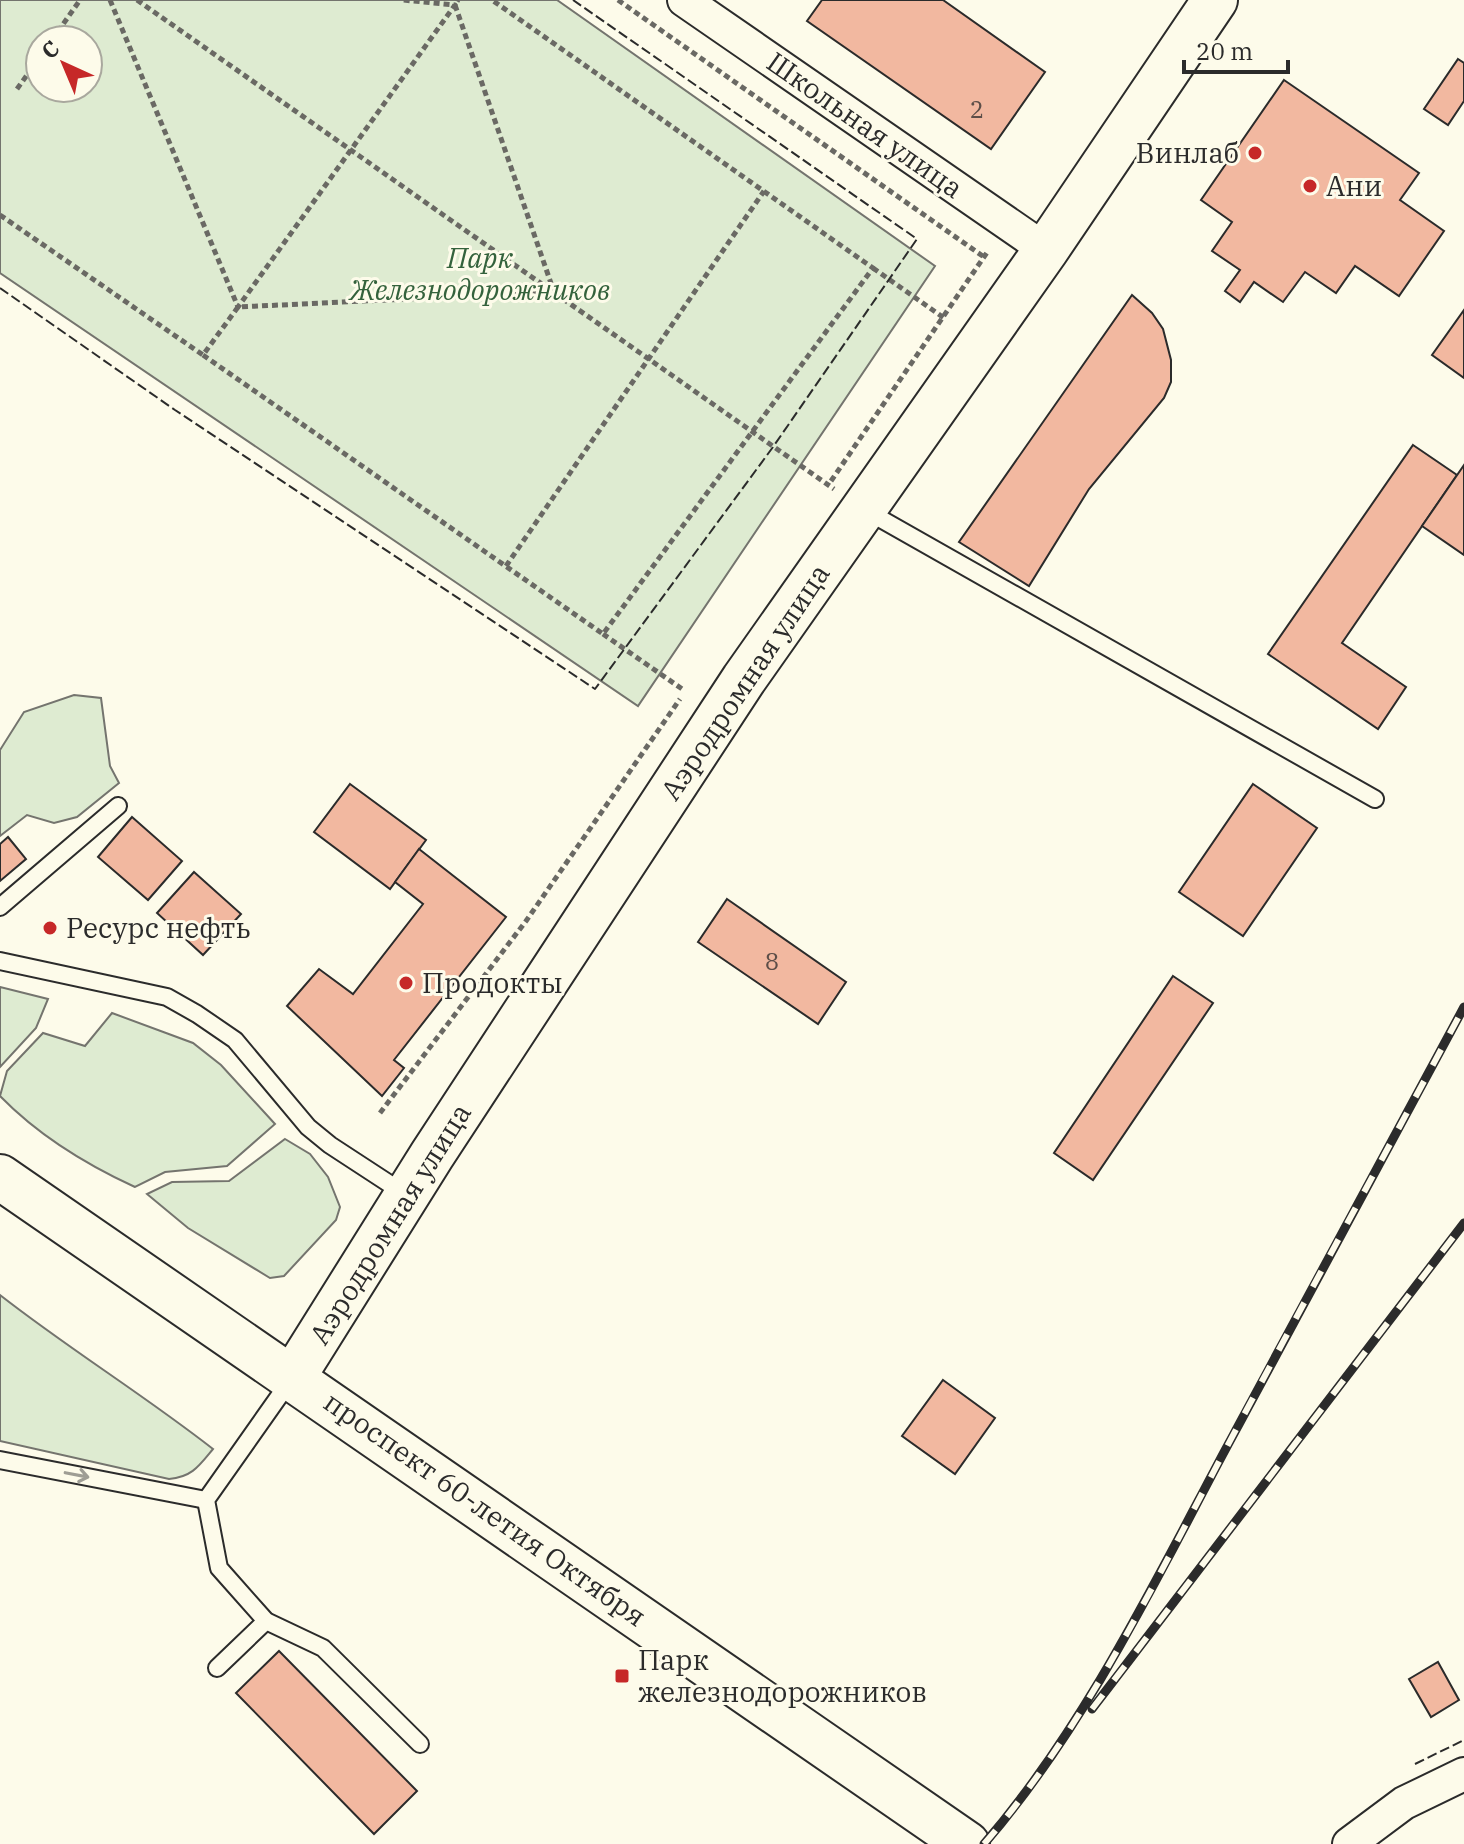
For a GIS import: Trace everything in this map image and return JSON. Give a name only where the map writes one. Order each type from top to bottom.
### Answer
[{"type":"main road","name":"Аэродромная улица","points":[[293,1377],[407,1195],[735,692],[1046,250],[1215,0]]},
{"type":"main road","name":"проспект 60-летия Октября","points":[[0,1177],[967,1844]]},
{"type":"street","name":"Школьная улица","points":[[684,0],[1046,250]]},
{"type":"street","points":[[1349,1844],[1404,1803],[1464,1774]]},
{"type":"lane","points":[[863,509],[1375,799]]},
{"type":"lane","points":[[0,907],[118,806]]},
{"type":"lane","points":[[0,961],[167,997],[197,1014],[235,1040],[308,1127],[407,1195]]},
{"type":"lane","points":[[293,1377],[206,1500],[219,1568],[266,1621],[323,1648],[420,1744]]},
{"type":"lane","points":[[0,1460],[206,1500]]},
{"type":"lane","points":[[217,1668],[266,1621]]},
{"type":"path","points":[[63,24],[80,0]]},
{"type":"path","points":[[110,0],[238,307]]},
{"type":"path","points":[[137,0],[863,509]]},
{"type":"path","points":[[403,0],[456,2]]},
{"type":"path","points":[[492,0],[944,318]]},
{"type":"path","points":[[618,0],[984,257]]},
{"type":"path","points":[[456,2],[554,292]]},
{"type":"path","points":[[203,355],[456,2]]},
{"type":"path","points":[[17,89],[24,79]]},
{"type":"path","points":[[506,566],[764,191]]},
{"type":"path","points":[[0,215],[685,691],[526,921],[380,1113]]},
{"type":"path","points":[[819,498],[1007,223]]},
{"type":"path","points":[[603,634],[873,268]]},
{"type":"path","points":[[238,307],[554,292]]},
{"type":"green space","name":"Парк Железнодорожников","points":[[0,0],[557,0],[935,266],[638,706],[0,273]]},
{"type":"green space","points":[[74,695],[101,698],[110,766],[119,783],[77,817],[54,823],[27,815],[0,836],[0,750],[24,712]]},
{"type":"green space","points":[[0,987],[48,999],[36,1028],[0,1067]]},
{"type":"green space","points":[[112,1013],[193,1043],[221,1065],[275,1124],[227,1166],[165,1172],[135,1187],[63,1148],[0,1096],[7,1071],[43,1033],[85,1046]]},
{"type":"green space","points":[[285,1139],[310,1154],[328,1177],[340,1207],[336,1220],[284,1276],[270,1278],[188,1228],[147,1194],[172,1182],[229,1181]]},
{"type":"green space","points":[[0,1295],[213,1449],[189,1473],[169,1479],[0,1441]]},
{"type":"building","points":[[822,0],[943,0],[1045,72],[991,149],[807,21]]},
{"type":"building","points":[[1458,59],[1464,63],[1464,101],[1448,125],[1424,109]]},
{"type":"building","name":"Ани","points":[[1284,80],[1419,173],[1400,200],[1444,231],[1399,296],[1355,266],[1336,293],[1305,272],[1283,302],[1254,282],[1240,302],[1225,291],[1240,270],[1212,251],[1232,222],[1201,200]]},
{"type":"building","points":[[1132,295],[1152,313],[1163,329],[1171,360],[1171,382],[1164,398],[1089,489],[1029,586],[959,542]]},
{"type":"building","points":[[1464,310],[1464,378],[1432,355]]},
{"type":"building","points":[[1413,445],[1457,475],[1342,643],[1406,687],[1378,729],[1268,654]]},
{"type":"building","points":[[1464,465],[1464,555],[1422,526]]},
{"type":"building","points":[[350,784],[426,840],[390,889],[314,832]]},
{"type":"building","points":[[1253,784],[1317,828],[1243,936],[1179,892]]},
{"type":"building","points":[[132,817],[182,861],[148,900],[98,857]]},
{"type":"building","points":[[8,837],[26,859],[0,881],[0,844]]},
{"type":"building","points":[[419,849],[506,917],[394,1060],[404,1068],[382,1096],[287,1006],[319,969],[353,994],[423,904],[395,882]]},
{"type":"building","points":[[194,872],[241,914],[203,955],[157,913]]},
{"type":"building","points":[[727,899],[846,982],[818,1024],[698,942]]},
{"type":"building","points":[[1173,976],[1213,1003],[1093,1180],[1054,1153]]},
{"type":"building","points":[[943,1380],[995,1418],[955,1474],[902,1436]]},
{"type":"building","points":[[279,1651],[417,1791],[374,1834],[236,1693]]},
{"type":"building","points":[[1438,1662],[1459,1700],[1431,1717],[1409,1679]]},
{"type":"railway","points":[[984,1844],[1053,1754],[1114,1656],[1464,1007]]},
{"type":"railway","points":[[1092,1709],[1464,1223]]},
{"type":"fence","points":[[0,288],[175,410],[595,689],[773,447],[917,239],[573,0]]},
{"type":"fence","points":[[1415,1764],[1464,1740]]},
{"type":"place","name":"Винлаб","points":[[1255,153]]},
{"type":"place","name":"Ани","points":[[1310,186]]},
{"type":"place","name":"Ресурс нефть","points":[[50,928]]},
{"type":"place","name":"Продокты","points":[[406,983]]},
{"type":"place","name":"Парк железнодорожников","points":[[622,1676]]}]
